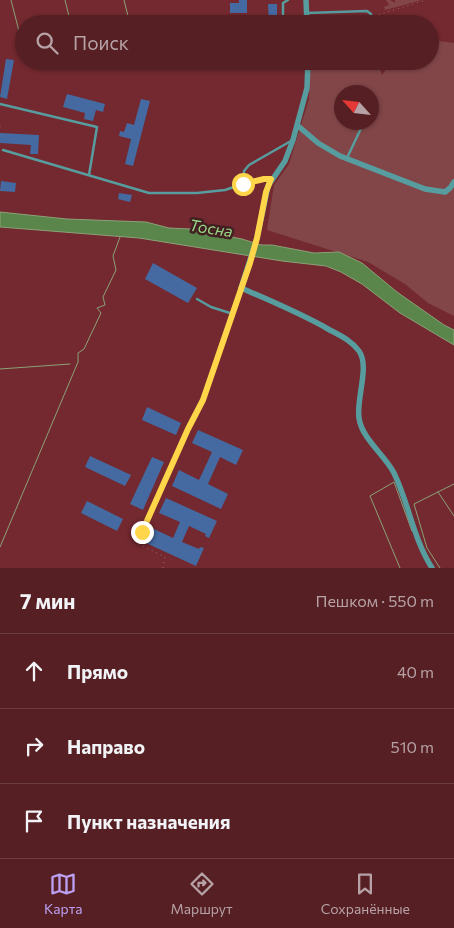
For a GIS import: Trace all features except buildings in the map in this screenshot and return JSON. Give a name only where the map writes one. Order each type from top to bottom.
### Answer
[{"type":"street","points":[[306,0],[307,13]]},
{"type":"street","points":[[308,70],[307,88],[293,140],[285,161],[271,179],[266,192],[257,238],[241,288],[300,313],[344,338],[360,352],[364,363],[358,406],[359,420],[363,429],[393,472],[416,537],[432,568]]},
{"type":"street","points":[[297,125],[318,143],[346,159],[425,189],[445,192],[454,182]]},
{"type":"lane","points":[[283,15],[283,3],[288,0]]},
{"type":"lane","points":[[307,13],[367,11],[371,15]]},
{"type":"lane","points":[[0,104],[97,127],[88,175]]},
{"type":"lane","points":[[346,159],[360,130]]},
{"type":"lane","points":[[243,184],[244,171],[249,165],[293,140]]},
{"type":"lane","points":[[3,150],[148,193],[197,193],[225,190],[243,184],[271,179]]},
{"type":"lane","points":[[203,400],[241,288]]},
{"type":"lane","points":[[197,299],[211,307],[233,314]]},
{"type":"path","points":[[377,15],[426,0]]},
{"type":"path","points":[[163,568],[165,557],[139,544],[142,532],[203,400]]},
{"type":"shaded area","points":[[386,0],[395,3],[395,0],[422,0],[385,10],[384,7],[389,5]]},
{"type":"shaded area","points":[[439,41],[454,43],[454,316],[428,303],[405,284],[368,262],[267,230],[274,185],[289,164],[309,99],[310,70],[380,70],[382,75],[386,70],[439,70]]},
{"type":"shaded area","points":[[0,212],[67,219],[146,222],[169,228],[190,229],[242,239],[261,245],[272,245],[314,253],[339,252],[362,263],[397,292],[454,330],[454,345],[400,313],[362,284],[326,266],[282,261],[139,238],[0,227]]},
{"type":"waterway","points":[[11,0],[15,16]]},
{"type":"waterway","points":[[65,0],[69,15]]},
{"type":"waterway","points":[[124,0],[128,15]]},
{"type":"waterway","points":[[0,547],[78,362],[78,353],[84,349],[101,313],[97,308],[105,305],[103,297],[116,270],[113,256],[120,237]]},
{"type":"waterway","points":[[0,369],[70,364]]},
{"type":"waterway","points":[[400,568],[370,496],[394,482],[412,531]]},
{"type":"waterway","points":[[440,568],[427,548],[414,504],[454,484]]},
{"type":"waterway","points":[[438,492],[454,516]]},
{"type":"route","points":[[142,532],[203,400],[250,263],[266,192],[271,179],[243,184]]},
{"type":"water label","name":"Тосна","points":[[211,228]]}]
